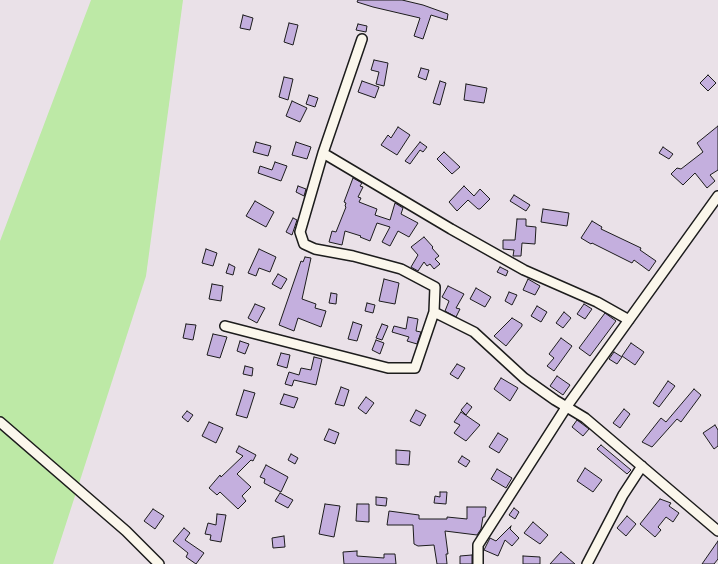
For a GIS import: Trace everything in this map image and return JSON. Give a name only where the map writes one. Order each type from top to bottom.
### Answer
[{"type":"street","points":[[225,326],[388,368],[415,368],[434,312],[434,287],[401,268],[353,256],[315,249],[304,244],[300,232],[323,153],[362,39]]},
{"type":"street","points":[[323,153],[451,229],[524,270],[597,302],[629,320]]},
{"type":"street","points":[[478,564],[478,545],[566,406],[718,196]]},
{"type":"street","points":[[434,312],[474,332],[524,378],[555,400],[585,418],[718,530]]},
{"type":"street","points":[[0,422],[126,531],[159,564]]},
{"type":"street","points":[[587,564],[623,495],[642,466]]},
{"type":"green space","points":[[91,0],[183,0],[146,276],[53,564],[0,564],[0,241]]},
{"type":"building","points":[[358,0],[402,0],[423,5],[448,14],[447,20],[431,15],[423,39],[414,36],[420,18],[373,7],[357,2]]},
{"type":"building","points":[[243,15],[253,18],[250,30],[240,28]]},
{"type":"building","points":[[289,23],[298,25],[293,45],[284,42]]},
{"type":"building","points":[[358,24],[367,26],[366,32],[356,30]]},
{"type":"building","points":[[374,60],[388,63],[384,86],[376,84],[379,72],[371,70]]},
{"type":"building","points":[[421,68],[429,70],[426,80],[418,77]]},
{"type":"building","points":[[708,75],[716,83],[708,91],[700,83]]},
{"type":"building","points":[[284,77],[293,79],[288,100],[279,97]]},
{"type":"building","points":[[362,81],[379,87],[375,98],[358,92]]},
{"type":"building","points":[[440,81],[446,83],[440,105],[433,103]]},
{"type":"building","points":[[466,84],[487,88],[484,103],[464,100]]},
{"type":"building","points":[[309,95],[318,98],[315,107],[306,104]]},
{"type":"building","points":[[292,101],[307,108],[300,122],[286,116]]},
{"type":"building","points":[[718,126],[718,170],[710,175],[715,181],[707,188],[695,173],[683,185],[671,174],[677,168],[681,169],[703,152],[697,143]]},
{"type":"building","points":[[398,127],[410,135],[397,155],[381,145],[388,135],[391,138]]},
{"type":"building","points":[[256,142],[271,146],[268,156],[253,152]]},
{"type":"building","points":[[296,142],[311,147],[307,159],[292,155]]},
{"type":"building","points":[[420,142],[427,147],[423,152],[420,150],[410,164],[405,161]]},
{"type":"building","points":[[663,147],[673,154],[669,159],[659,153]]},
{"type":"building","points":[[444,152],[460,167],[452,174],[437,159]]},
{"type":"building","points":[[275,162],[287,166],[281,181],[258,173],[260,166],[272,170]]},
{"type":"building","points":[[353,178],[362,183],[360,186],[363,187],[358,197],[361,198],[359,202],[377,209],[375,215],[390,220],[395,203],[403,208],[401,214],[418,223],[409,237],[398,231],[390,246],[382,242],[390,227],[377,223],[370,241],[360,237],[361,236],[345,231],[342,245],[329,242],[332,231],[336,232],[346,207],[346,203],[344,202]]},
{"type":"building","points":[[298,186],[306,189],[304,196],[296,192]]},
{"type":"building","points":[[464,186],[474,196],[480,189],[490,199],[480,209],[468,200],[457,211],[449,202]]},
{"type":"building","points":[[514,195],[530,205],[526,211],[510,201]]},
{"type":"building","points":[[255,201],[274,212],[266,227],[246,216]]},
{"type":"building","points":[[543,209],[569,213],[567,226],[541,222]]},
{"type":"building","points":[[293,218],[297,220],[292,235],[286,232]]},
{"type":"building","points":[[517,219],[526,219],[526,226],[536,227],[535,244],[522,243],[521,256],[513,256],[514,250],[503,249],[503,240],[515,240]]},
{"type":"building","points":[[592,221],[602,227],[601,229],[641,248],[640,250],[656,261],[649,271],[634,260],[632,263],[581,238]]},
{"type":"building","points":[[424,237],[439,256],[435,259],[440,264],[434,269],[430,264],[427,266],[424,262],[418,271],[411,267],[418,255],[411,247]]},
{"type":"building","points":[[206,249],[217,253],[213,266],[202,263]]},
{"type":"building","points":[[259,249],[276,257],[270,272],[259,268],[256,276],[248,273]]},
{"type":"building","points":[[305,257],[311,258],[302,299],[316,304],[315,308],[326,311],[321,327],[298,318],[294,331],[279,325],[301,261],[303,262]]},
{"type":"building","points":[[229,264],[235,267],[233,275],[226,273]]},
{"type":"building","points":[[500,267],[508,271],[506,276],[497,272]]},
{"type":"building","points":[[278,274],[287,279],[281,289],[272,284]]},
{"type":"building","points":[[384,279],[399,283],[395,304],[379,301]]},
{"type":"building","points":[[528,279],[540,286],[535,295],[523,290]]},
{"type":"building","points":[[212,284],[223,286],[221,301],[209,299]]},
{"type":"building","points":[[448,286],[464,294],[456,308],[460,309],[456,317],[445,311],[449,301],[442,297]]},
{"type":"building","points":[[476,288],[491,297],[485,307],[470,299]]},
{"type":"building","points":[[509,292],[517,295],[512,305],[505,301]]},
{"type":"building","points":[[331,293],[337,294],[336,304],[329,303]]},
{"type":"building","points":[[367,303],[375,305],[373,313],[365,311]]},
{"type":"building","points":[[255,304],[265,308],[257,323],[248,318]]},
{"type":"building","points":[[584,304],[592,309],[585,319],[577,314]]},
{"type":"building","points":[[537,306],[547,312],[541,322],[531,316]]},
{"type":"building","points":[[564,312],[571,318],[563,328],[556,323]]},
{"type":"building","points":[[605,313],[616,321],[590,356],[579,348]]},
{"type":"building","points":[[408,317],[418,319],[416,331],[421,332],[417,344],[407,341],[409,337],[392,332],[394,326],[406,329]]},
{"type":"building","points":[[512,318],[522,324],[522,326],[506,346],[494,336]]},
{"type":"building","points":[[353,322],[362,325],[357,341],[348,339]]},
{"type":"building","points":[[186,324],[196,325],[193,340],[183,338]]},
{"type":"building","points":[[382,324],[388,326],[382,340],[376,338]]},
{"type":"building","points":[[213,334],[227,337],[220,358],[207,355]]},
{"type":"building","points":[[561,338],[572,346],[554,371],[547,366],[554,358],[549,354]]},
{"type":"building","points":[[376,340],[384,343],[380,354],[372,350]]},
{"type":"building","points":[[240,341],[249,344],[245,354],[237,351]]},
{"type":"building","points":[[631,343],[644,352],[635,365],[622,356]]},
{"type":"building","points":[[614,352],[622,357],[617,364],[609,359]]},
{"type":"building","points":[[281,353],[290,355],[287,368],[277,365]]},
{"type":"building","points":[[314,357],[322,359],[316,385],[294,380],[292,386],[285,384],[289,372],[299,375],[301,368],[311,370]]},
{"type":"building","points":[[457,364],[465,368],[458,379],[450,374]]},
{"type":"building","points":[[245,366],[253,368],[252,376],[243,374]]},
{"type":"building","points":[[557,376],[570,385],[563,395],[550,386]]},
{"type":"building","points":[[501,378],[518,388],[510,401],[494,389]]},
{"type":"building","points":[[668,381],[675,386],[659,407],[653,403]]},
{"type":"building","points":[[341,387],[349,390],[344,406],[335,404]]},
{"type":"building","points":[[694,389],[701,395],[681,422],[677,419],[652,447],[642,442],[661,418],[666,422]]},
{"type":"building","points":[[244,390],[255,393],[247,418],[236,415]]},
{"type":"building","points":[[284,394],[298,398],[294,408],[280,404]]},
{"type":"building","points":[[366,397],[374,403],[366,414],[358,408]]},
{"type":"building","points":[[467,403],[472,407],[466,415],[461,410]]},
{"type":"building","points":[[624,409],[630,414],[620,428],[613,423]]},
{"type":"building","points":[[416,410],[426,415],[420,426],[410,421]]},
{"type":"building","points":[[187,411],[193,415],[188,422],[182,417]]},
{"type":"building","points":[[461,412],[480,425],[466,441],[454,433],[460,425],[454,422]]},
{"type":"building","points":[[577,420],[589,429],[583,436],[572,427]]},
{"type":"building","points":[[209,422],[223,428],[216,443],[202,436]]},
{"type":"building","points":[[715,425],[718,430],[718,446],[714,449],[703,433]]},
{"type":"building","points":[[329,429],[339,433],[335,444],[324,440]]},
{"type":"building","points":[[498,433],[508,439],[499,453],[489,447]]},
{"type":"building","points":[[601,445],[631,470],[627,474],[597,449]]},
{"type":"building","points":[[239,446],[256,455],[253,461],[251,460],[237,474],[251,487],[242,496],[246,501],[238,509],[220,492],[217,495],[209,488],[220,475],[221,477],[243,456],[236,452]]},
{"type":"building","points":[[396,450],[410,451],[409,465],[396,464]]},
{"type":"building","points":[[291,454],[298,458],[295,464],[288,460]]},
{"type":"building","points":[[462,456],[470,461],[466,467],[458,462]]},
{"type":"building","points":[[266,465],[288,477],[281,492],[264,483],[265,479],[260,477]]},
{"type":"building","points":[[585,468],[602,480],[593,492],[577,481]]},
{"type":"building","points":[[497,469],[512,478],[506,488],[491,479]]},
{"type":"building","points":[[440,492],[447,492],[446,504],[434,503],[435,496],[440,497]]},
{"type":"building","points":[[280,493],[293,500],[288,508],[275,501]]},
{"type":"building","points":[[376,497],[387,498],[386,506],[376,505]]},
{"type":"building","points":[[660,499],[671,503],[669,506],[679,513],[673,522],[666,517],[658,527],[661,530],[655,537],[640,524]]},
{"type":"building","points":[[325,504],[340,506],[334,537],[319,534]]},
{"type":"building","points":[[357,504],[369,504],[369,522],[356,521]]},
{"type":"building","points":[[467,507],[486,507],[485,517],[483,517],[481,529],[477,535],[445,531],[448,554],[446,554],[447,564],[437,564],[434,545],[418,546],[414,544],[413,525],[387,525],[389,511],[419,515],[419,519],[447,519],[447,517],[467,519]]},
{"type":"building","points":[[514,508],[519,512],[515,519],[509,515]]},
{"type":"building","points":[[153,509],[164,516],[155,529],[144,521]]},
{"type":"building","points":[[217,514],[226,515],[221,542],[210,540],[211,535],[205,534],[208,523],[216,525]]},
{"type":"building","points":[[627,516],[636,524],[626,536],[617,528]]},
{"type":"building","points":[[533,522],[548,535],[540,544],[524,533]]},
{"type":"building","points":[[511,526],[510,529],[519,538],[512,546],[505,540],[498,556],[484,550],[490,538],[496,541]]},
{"type":"building","points":[[184,528],[190,533],[185,540],[204,553],[196,564],[186,557],[188,553],[173,541]]},
{"type":"building","points":[[284,536],[285,547],[273,548],[272,538]]},
{"type":"building","points":[[718,541],[718,559],[714,564],[702,564]]},
{"type":"building","points":[[357,551],[357,556],[384,558],[384,554],[395,554],[396,564],[344,564],[343,552]]},
{"type":"building","points":[[561,552],[575,564],[550,564]]},
{"type":"building","points":[[472,555],[472,564],[460,564],[460,556]]},
{"type":"building","points":[[523,556],[540,557],[540,564],[523,564]]}]
